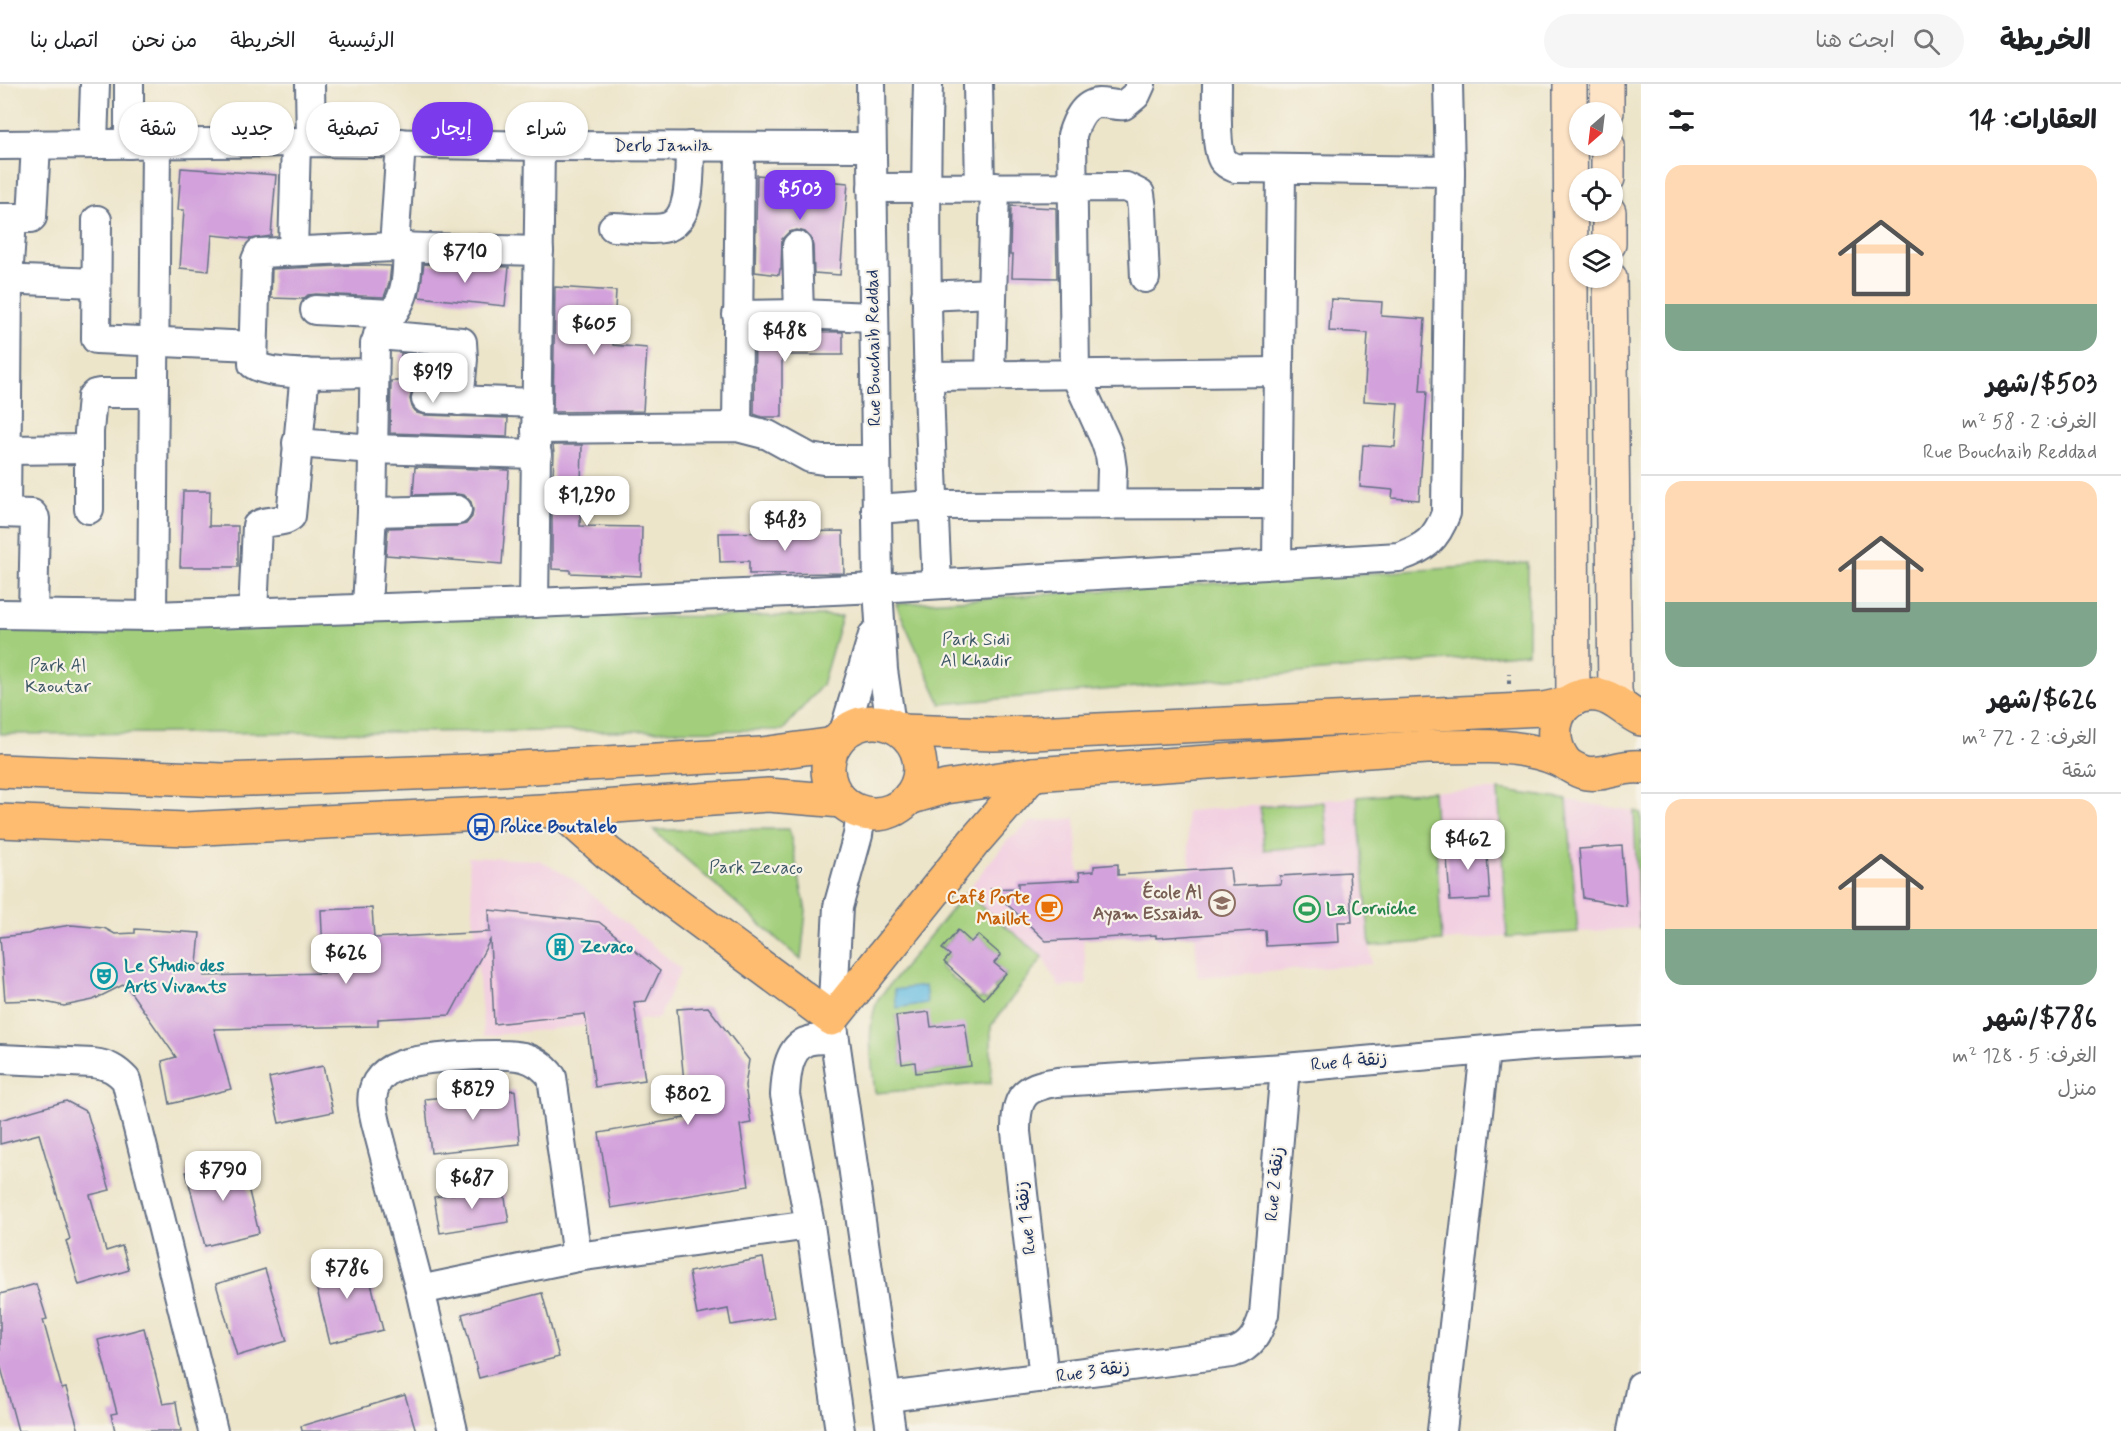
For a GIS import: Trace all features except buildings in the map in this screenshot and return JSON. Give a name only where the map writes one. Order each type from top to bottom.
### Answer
[{"type":"main road","points":[[1566,763],[1558,752],[1554,733],[1559,714],[1570,702],[1570,84]]},
{"type":"main road","points":[[1607,84],[1607,102]]},
{"type":"main road","points":[[909,798],[946,787],[1033,774],[1426,747],[1520,750],[1546,756],[1588,773],[1627,768],[1625,758],[1632,741],[1631,723],[1627,710],[1616,691],[1610,288]]},
{"type":"main road","points":[[852,806],[832,786],[828,760],[839,738],[855,725],[867,722],[879,722],[897,728],[993,734],[1543,708],[1570,702],[1582,696],[1596,695],[1605,697],[1627,710]]},
{"type":"main road","points":[[0,821],[185,829],[560,810],[768,795],[852,806],[874,814],[899,807],[909,798],[916,786],[920,771],[919,756],[913,742],[897,728]]},
{"type":"main road","points":[[0,771],[223,780],[467,771],[761,754],[839,738]]},
{"type":"main road","points":[[560,810],[608,853],[833,1029],[967,851],[1033,774]]},
{"type":"street","points":[[93,143],[95,84]]},
{"type":"street","points":[[129,84],[133,102]]},
{"type":"street","points":[[293,250],[310,84]]},
{"type":"street","name":"Rue Bouchaib Reddad","points":[[871,84],[875,460],[879,601],[883,670],[897,728]]},
{"type":"street","points":[[928,84],[925,187],[926,296],[938,584]]},
{"type":"street","points":[[978,84],[987,187],[992,293],[990,375]]},
{"type":"street","points":[[1111,505],[1110,455],[1075,374],[1072,135],[1081,113],[1088,107],[1097,103],[1124,105],[1136,95],[1141,84]]},
{"type":"street","points":[[1217,84],[1221,158],[1226,164],[1235,168],[1450,171]]},
{"type":"street","points":[[0,614],[152,616],[534,603],[879,601],[938,584],[1399,557],[1431,541],[1440,529],[1446,513],[1450,171],[1448,84]]},
{"type":"street","name":"Derb Jamila","points":[[198,143],[303,142],[505,145]]},
{"type":"street","points":[[367,607],[372,512],[375,344],[401,300],[406,282],[401,247],[401,143]]},
{"type":"street","name":"Derb Jamila","points":[[0,145],[119,144]]},
{"type":"street","points":[[33,614],[35,518],[32,514],[3,513],[6,450],[4,279],[6,218],[31,219],[32,217],[36,145]]},
{"type":"street","name":"Derb Jamila","points":[[588,146],[871,147]]},
{"type":"street","points":[[613,227],[660,228],[671,225],[678,219],[684,212],[687,202],[690,146]]},
{"type":"street","points":[[737,427],[740,147]]},
{"type":"street","points":[[144,156],[154,342],[152,616]]},
{"type":"street","points":[[534,603],[540,156]]},
{"type":"street","points":[[1277,563],[1281,169]]},
{"type":"street","points":[[872,188],[1126,187],[1140,194],[1144,278]]},
{"type":"street","points":[[96,220],[96,339],[253,346]]},
{"type":"street","points":[[797,246],[799,314]]},
{"type":"street","points":[[374,373],[305,373],[257,368],[253,364],[257,255],[261,252],[293,250],[401,247],[539,251]]},
{"type":"street","points":[[4,279],[96,283]]},
{"type":"street","points":[[926,296],[992,293]]},
{"type":"street","points":[[315,310],[462,342],[463,359],[459,401]]},
{"type":"street","points":[[737,315],[799,314],[873,317]]},
{"type":"street","points":[[928,376],[1278,372]]},
{"type":"street","points":[[253,612],[257,526],[288,519],[291,516],[305,373]]},
{"type":"street","points":[[89,509],[92,397],[95,394],[153,393]]},
{"type":"street","points":[[426,399],[459,401],[536,429]]},
{"type":"street","points":[[297,443],[373,449],[536,429],[737,427],[768,435],[810,458],[875,460]]},
{"type":"street","points":[[6,450],[89,449]]},
{"type":"street","points":[[876,509],[934,505],[1277,504]]},
{"type":"street","points":[[372,512],[457,510]]},
{"type":"street","name":"Rue Bouchaib Reddad","points":[[839,738],[879,601]]},
{"type":"street","points":[[852,806],[858,836],[838,907],[833,1029],[888,1397],[891,1431]]},
{"type":"street","points":[[833,1029],[796,1049],[786,1076],[785,1095],[810,1225],[840,1431]]},
{"type":"street","name":"Rue 4 زنقة","points":[[1057,1082],[1285,1068],[1532,1046],[1641,1041]]},
{"type":"street","points":[[1442,1431],[1485,1051]]},
{"type":"street","points":[[453,1431],[371,1098],[378,1081],[387,1071],[409,1062],[504,1054],[524,1057],[541,1064],[552,1077],[578,1257]]},
{"type":"street","points":[[0,1059],[76,1061],[105,1065],[118,1071],[126,1080],[213,1431]]},
{"type":"street","name":"Rue 2 زنقة","points":[[1265,1300],[1285,1068]]},
{"type":"street","name":"Rue 1 زنقة","points":[[1044,1378],[1016,1132],[1016,1114],[1024,1094],[1032,1088],[1057,1082]]},
{"type":"street","points":[[420,1290],[578,1257],[810,1225]]},
{"type":"street","name":"Rue 3 زنقة","points":[[888,1397],[1239,1351],[1256,1337],[1264,1314],[1265,1300]]},
{"type":"street","points":[[1632,1431],[1641,1386]]},
{"type":"shaded area","points":[[1498,790],[1507,937],[1442,941],[1433,791]]},
{"type":"shaded area","points":[[1357,797],[1372,964],[1198,977],[1186,811]]},
{"type":"shaded area","points":[[1567,800],[1634,811],[1639,928],[1578,932]]},
{"type":"shaded area","points":[[1075,818],[1087,985],[1059,987],[1043,957],[965,893],[1006,842],[1030,822]]},
{"type":"shaded area","points":[[468,857],[539,860],[573,879],[681,969],[659,1018],[484,1036]]},
{"type":"green space","name":"Park Sidi Al Khadir","points":[[1528,563],[1528,653],[941,704],[896,604]]},
{"type":"green space","name":"Park Al Kaoutar","points":[[842,616],[822,685],[783,730],[0,734],[0,618]]},
{"type":"green space","points":[[1498,790],[1567,800],[1578,932],[1507,937]]},
{"type":"green space","points":[[1433,791],[1442,941],[1370,946],[1357,797]]},
{"type":"green space","points":[[1324,802],[1328,845],[1264,850],[1260,807]]},
{"type":"green space","points":[[1634,811],[1641,813],[1641,928],[1639,928]]},
{"type":"green space","name":"Park Zevaco","points":[[789,829],[806,911],[801,960],[653,830]]},
{"type":"green space","points":[[965,893],[1043,957],[991,1026],[991,1083],[875,1093],[871,1034],[878,999]],"holes":[[[957,931],[971,942],[978,935],[1001,955],[994,963],[1006,974],[987,1001],[982,997],[979,1000],[940,967],[950,955],[942,948]],[[896,1016],[931,1027],[966,1034],[970,1066],[917,1073],[915,1062],[902,1064]]]},
{"type":"water","points":[[925,986],[927,1003],[897,1008],[894,990]]},
{"type":"place","name":"Police Boutaleb","points":[[481,827]]},
{"type":"place","name":"École Al Ayam Essaida","points":[[1222,903]]},
{"type":"place","name":"Café Porte Maillot","points":[[1049,908]]},
{"type":"place","name":"La Corniche","points":[[1307,909]]},
{"type":"place","name":"Zevaco","points":[[560,947]]},
{"type":"place","name":"Le Studio des Arts Vivants","points":[[104,976]]}]
